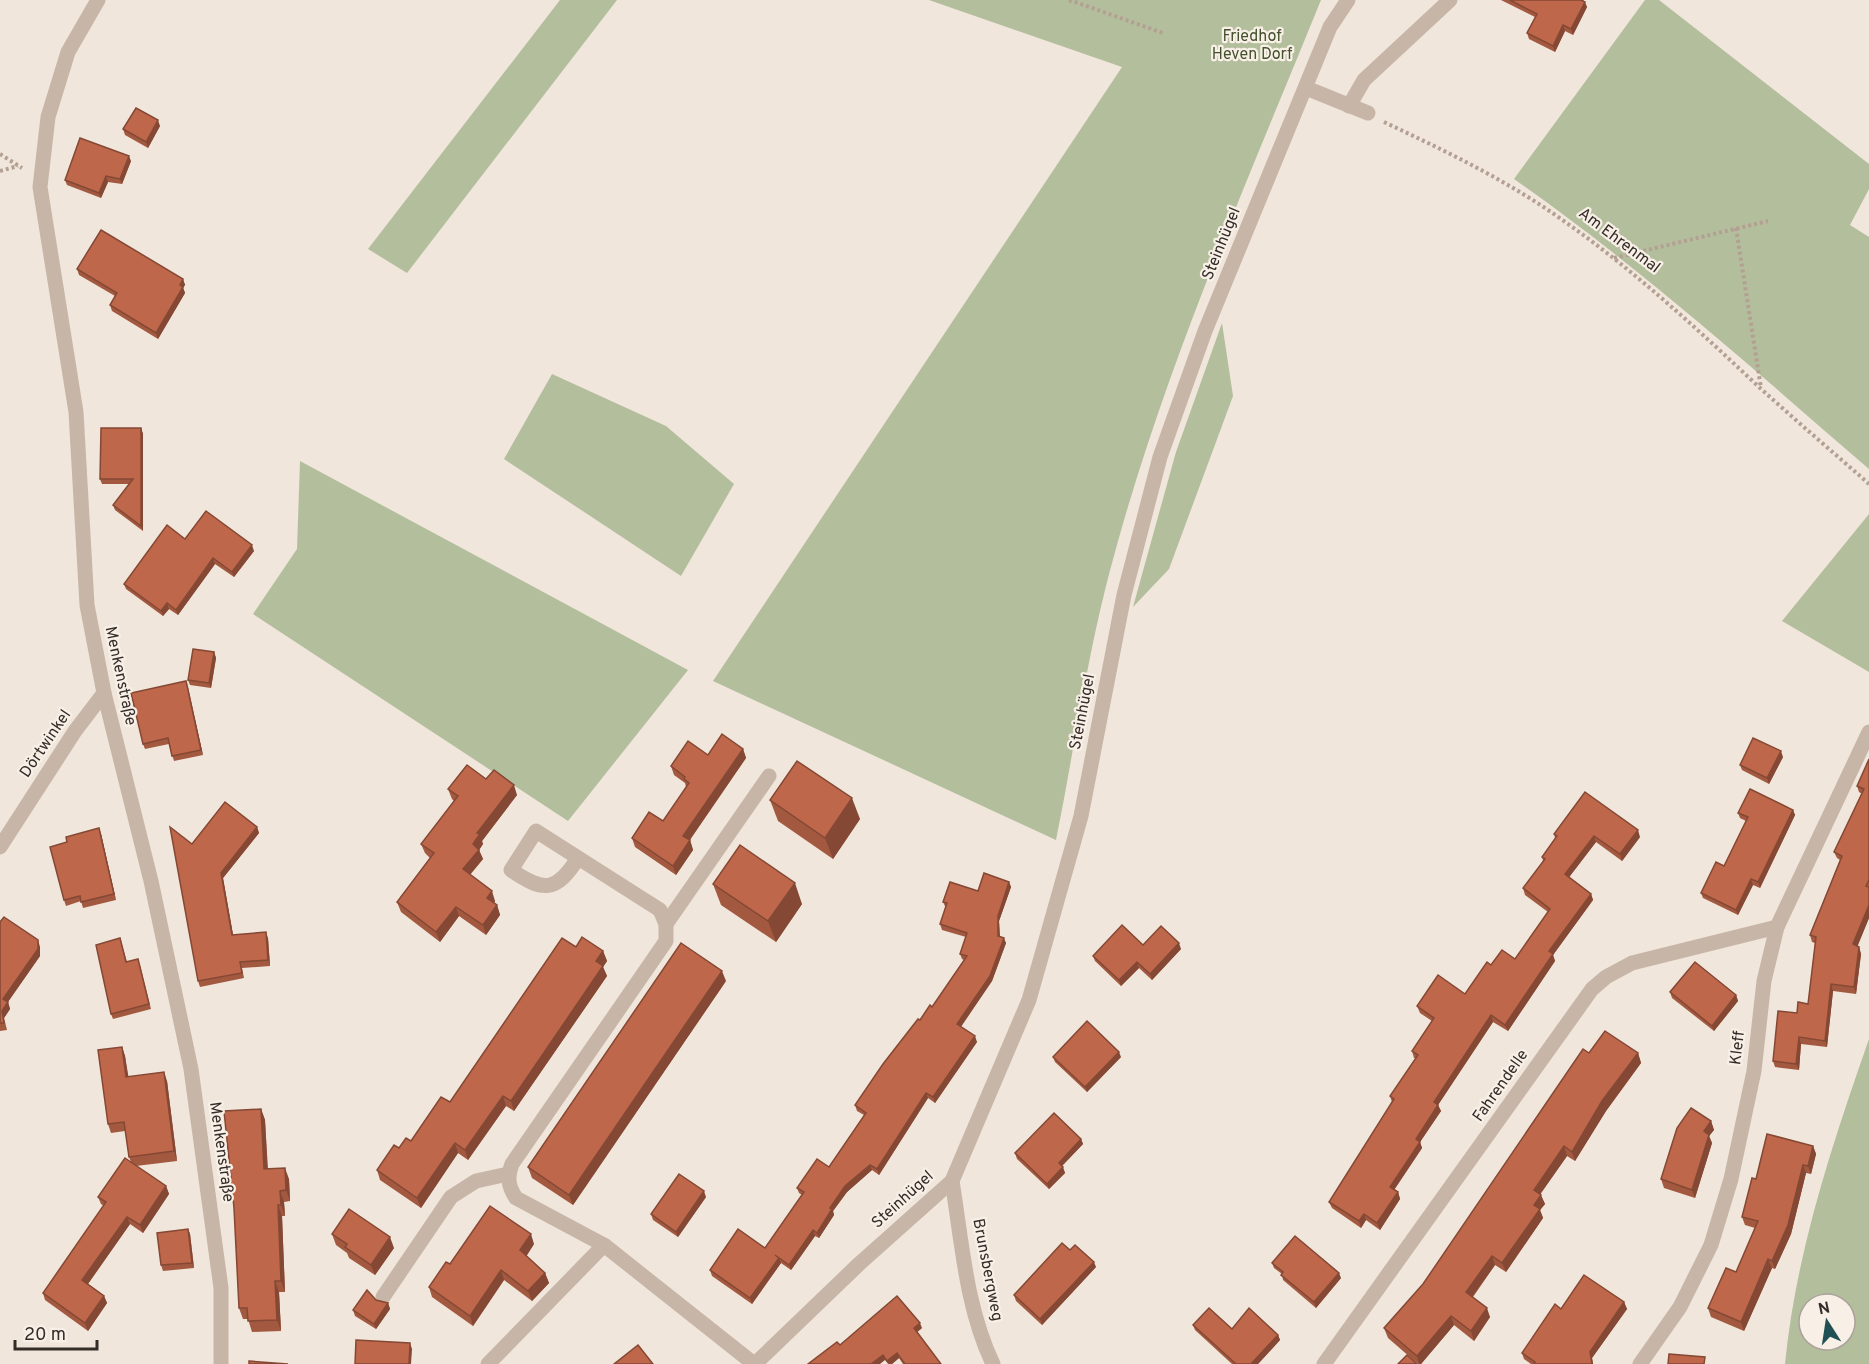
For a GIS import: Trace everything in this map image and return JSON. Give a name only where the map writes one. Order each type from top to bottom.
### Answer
[{"type":"street","name":"Menkenstraße","points":[[98,0],[68,52],[48,117],[40,187],[76,412],[85,592],[104,693],[151,880],[191,1069],[221,1288],[221,1364]]},
{"type":"street","name":"Steinhügel","points":[[508,1174],[509,1187],[516,1198],[604,1245],[754,1364],[859,1264],[952,1181],[1029,1000],[1081,816],[1124,595],[1160,457],[1205,331],[1330,27],[1348,0]]},
{"type":"street","points":[[1349,106],[1364,80],[1450,0]]},
{"type":"street","points":[[1306,88],[1368,113]]},
{"type":"street","name":"Dörtwinkel","points":[[0,848],[75,731],[104,693]]},
{"type":"street","name":"Kleff","points":[[1640,1364],[1680,1307],[1711,1245],[1731,1179],[1754,1071],[1764,981],[1777,927],[1869,732]]},
{"type":"street","points":[[666,924],[769,776]]},
{"type":"street","points":[[383,1297],[451,1197],[476,1181],[508,1174],[512,1164],[666,941],[666,924],[660,910],[578,858]]},
{"type":"street","name":"Fahrendelle","points":[[1324,1364],[1592,989],[1606,977],[1632,963],[1777,927]]},
{"type":"street","name":"Brunsbergweg","points":[[952,1181],[971,1294],[985,1347],[993,1364]]},
{"type":"street","points":[[488,1364],[604,1245]]},
{"type":"path","points":[[1069,0],[1163,33]]},
{"type":"path","name":"Am Ehrenmal","points":[[1368,113],[1481,168],[1549,211],[1613,258],[1684,315],[1762,389],[1869,484]]},
{"type":"path","points":[[0,171],[19,166]]},
{"type":"path","points":[[1613,258],[1768,221]]},
{"type":"path","points":[[1736,228],[1762,389]]},
{"type":"green space","points":[[560,0],[617,0],[407,273],[368,249]]},
{"type":"green space","name":"Friedhof Heven Dorf","points":[[929,0],[1321,0],[1203,290],[1150,437],[1106,586],[1056,840],[713,681],[1122,67]]},
{"type":"green space","points":[[1645,0],[1659,0],[1869,164],[1869,189],[1850,225],[1869,237],[1869,469],[1651,283],[1514,179]]},
{"type":"green space","points":[[1222,323],[1233,396],[1169,569],[1133,607],[1176,452]]},
{"type":"green space","points":[[552,374],[666,426],[734,484],[681,576],[504,459]]},
{"type":"green space","points":[[300,461],[688,670],[568,821],[253,614],[297,549]]},
{"type":"green space","points":[[1869,514],[1869,672],[1782,621]]},
{"type":"green space","points":[[1869,1039],[1869,1364],[1785,1364],[1798,1281],[1829,1159]]},
{"type":"building","points":[[1510,0],[1581,0],[1585,2],[1571,29],[1563,25],[1553,46],[1527,33],[1537,14]]},
{"type":"building","points":[[136,108],[158,120],[146,142],[123,129]]},
{"type":"building","points":[[80,138],[129,156],[120,179],[106,176],[99,193],[65,180]]},
{"type":"building","points":[[101,230],[183,279],[180,285],[183,287],[156,333],[110,305],[117,293],[77,269]]},
{"type":"building","points":[[101,428],[141,428],[141,526],[113,505],[133,479],[100,479]]},
{"type":"building","points":[[206,511],[252,545],[232,572],[213,558],[176,610],[167,603],[161,611],[124,584],[167,525],[185,539]]},
{"type":"building","points":[[193,649],[214,652],[209,683],[188,680]]},
{"type":"building","points":[[186,681],[201,750],[172,756],[168,738],[143,744],[131,693]]},
{"type":"building","points":[[722,734],[743,749],[683,836],[690,840],[673,866],[632,838],[649,812],[663,821],[689,783],[671,766],[688,741],[708,755]]},
{"type":"building","points":[[1753,738],[1781,751],[1767,778],[1740,765]]},
{"type":"building","points":[[1869,759],[1869,880],[1866,886],[1869,887],[1869,905],[1853,944],[1859,947],[1854,987],[1831,984],[1825,1041],[1799,1037],[1796,1064],[1773,1061],[1778,1011],[1797,1013],[1798,1002],[1808,1004],[1816,937],[1810,935],[1842,856],[1834,852],[1864,789],[1857,786]]},
{"type":"building","points":[[797,761],[852,798],[825,838],[770,800]]},
{"type":"building","points":[[467,765],[486,779],[494,770],[514,785],[477,833],[480,834],[473,844],[479,850],[463,869],[492,891],[487,898],[497,905],[483,925],[456,907],[436,932],[397,902],[434,853],[421,844],[458,796],[448,789]]},
{"type":"building","points":[[1750,789],[1793,810],[1758,882],[1751,879],[1736,910],[1701,893],[1716,862],[1724,866],[1748,817],[1738,813]]},
{"type":"building","points":[[1585,792],[1638,830],[1620,854],[1594,836],[1565,874],[1591,894],[1549,951],[1553,954],[1505,1025],[1491,1015],[1434,1102],[1438,1105],[1416,1139],[1420,1142],[1390,1187],[1398,1192],[1377,1223],[1364,1214],[1359,1221],[1329,1202],[1394,1099],[1390,1096],[1418,1055],[1412,1051],[1434,1018],[1417,1006],[1438,975],[1465,994],[1487,962],[1491,965],[1502,950],[1515,959],[1550,909],[1523,888],[1545,859],[1542,857],[1557,836],[1554,834]]},
{"type":"building","points":[[225,802],[257,827],[221,873],[232,935],[266,932],[268,960],[240,962],[242,973],[198,981],[170,827],[192,844]]},
{"type":"building","points":[[99,828],[114,894],[81,902],[80,896],[64,900],[50,847],[67,842],[66,837]]},
{"type":"building","points":[[740,845],[795,883],[768,921],[713,884]]},
{"type":"building","points":[[984,873],[1009,882],[998,916],[998,936],[1004,938],[990,976],[957,1024],[975,1036],[933,1097],[926,1093],[877,1169],[870,1165],[845,1186],[817,1233],[813,1230],[789,1265],[775,1255],[779,1258],[750,1298],[710,1270],[738,1229],[765,1248],[804,1192],[797,1188],[817,1159],[829,1167],[866,1113],[855,1105],[918,1019],[920,1020],[930,1005],[932,1007],[967,956],[960,954],[967,933],[940,924],[947,903],[943,902],[950,882],[978,891]]},
{"type":"building","points":[[4,917],[38,940],[38,949],[3,999],[8,1002],[2,1011],[4,1023],[0,1023],[0,922]]},
{"type":"building","points":[[1122,925],[1143,945],[1161,926],[1179,943],[1150,974],[1137,962],[1119,980],[1093,956]]},
{"type":"building","points":[[582,937],[603,951],[596,961],[603,966],[511,1101],[503,1096],[465,1150],[455,1143],[417,1198],[377,1170],[394,1145],[399,1148],[406,1138],[411,1141],[441,1097],[450,1102],[562,938],[576,947]]},
{"type":"building","points":[[120,938],[126,962],[138,959],[149,1004],[111,1014],[96,945]]},
{"type":"building","points":[[681,943],[722,971],[569,1195],[528,1167]]},
{"type":"building","points":[[1695,962],[1736,995],[1712,1026],[1670,992]]},
{"type":"building","points":[[1087,1021],[1119,1052],[1085,1087],[1053,1057]]},
{"type":"building","points":[[1605,1031],[1638,1053],[1602,1101],[1572,1152],[1564,1146],[1534,1190],[1541,1195],[1534,1205],[1540,1209],[1502,1263],[1492,1256],[1466,1292],[1487,1308],[1471,1331],[1451,1316],[1417,1356],[1384,1328],[1423,1284],[1583,1049],[1589,1053]]},
{"type":"building","points":[[122,1047],[126,1077],[164,1072],[174,1151],[129,1157],[124,1122],[108,1124],[98,1050]]},
{"type":"building","points":[[1691,1108],[1711,1121],[1704,1131],[1709,1135],[1692,1190],[1661,1179],[1677,1128]]},
{"type":"building","points":[[261,1109],[264,1169],[285,1168],[286,1190],[280,1191],[281,1205],[278,1205],[281,1281],[275,1281],[277,1320],[248,1321],[247,1308],[239,1308],[234,1208],[224,1111]]},
{"type":"building","points":[[1054,1113],[1081,1139],[1059,1163],[1063,1167],[1047,1184],[1015,1153]]},
{"type":"building","points":[[1767,1134],[1813,1146],[1808,1166],[1803,1165],[1788,1225],[1772,1261],[1768,1259],[1741,1322],[1708,1308],[1726,1268],[1736,1272],[1758,1221],[1742,1217],[1752,1178],[1756,1179]]},
{"type":"building","points":[[125,1158],[166,1186],[140,1225],[127,1217],[82,1280],[104,1296],[85,1323],[43,1293],[106,1202],[98,1197]]},
{"type":"building","points":[[679,1174],[704,1191],[676,1232],[651,1214]]},
{"type":"building","points":[[490,1206],[531,1234],[520,1250],[545,1273],[528,1291],[501,1270],[470,1316],[429,1287],[446,1262],[450,1264]]},
{"type":"building","points":[[349,1209],[390,1237],[371,1265],[345,1247],[347,1244],[332,1234]]},
{"type":"building","points":[[188,1229],[192,1263],[161,1265],[157,1233]]},
{"type":"building","points":[[1295,1236],[1339,1273],[1314,1302],[1281,1275],[1283,1272],[1272,1263]]},
{"type":"building","points":[[1062,1243],[1070,1250],[1075,1245],[1094,1262],[1040,1319],[1014,1295]]},
{"type":"building","points":[[1584,1275],[1624,1302],[1590,1352],[1592,1364],[1534,1364],[1535,1362],[1522,1353],[1555,1304],[1561,1309]]},
{"type":"building","points":[[367,1290],[376,1300],[388,1303],[374,1324],[353,1310]]},
{"type":"building","points":[[897,1296],[920,1323],[914,1328],[941,1364],[905,1364],[897,1353],[887,1361],[883,1355],[871,1364],[808,1364],[837,1342],[840,1345]]},
{"type":"building","points":[[1209,1308],[1232,1329],[1249,1308],[1278,1335],[1251,1364],[1236,1364],[1193,1325]]},
{"type":"building","points":[[356,1340],[410,1343],[409,1364],[355,1364]]},
{"type":"building","points":[[638,1345],[653,1364],[614,1364]]},
{"type":"building","points":[[1669,1354],[1705,1357],[1704,1364],[1668,1364]]},
{"type":"building","points":[[1407,1355],[1417,1364],[1398,1364]]},
{"type":"building","points":[[249,1361],[288,1364],[249,1364]]}]
